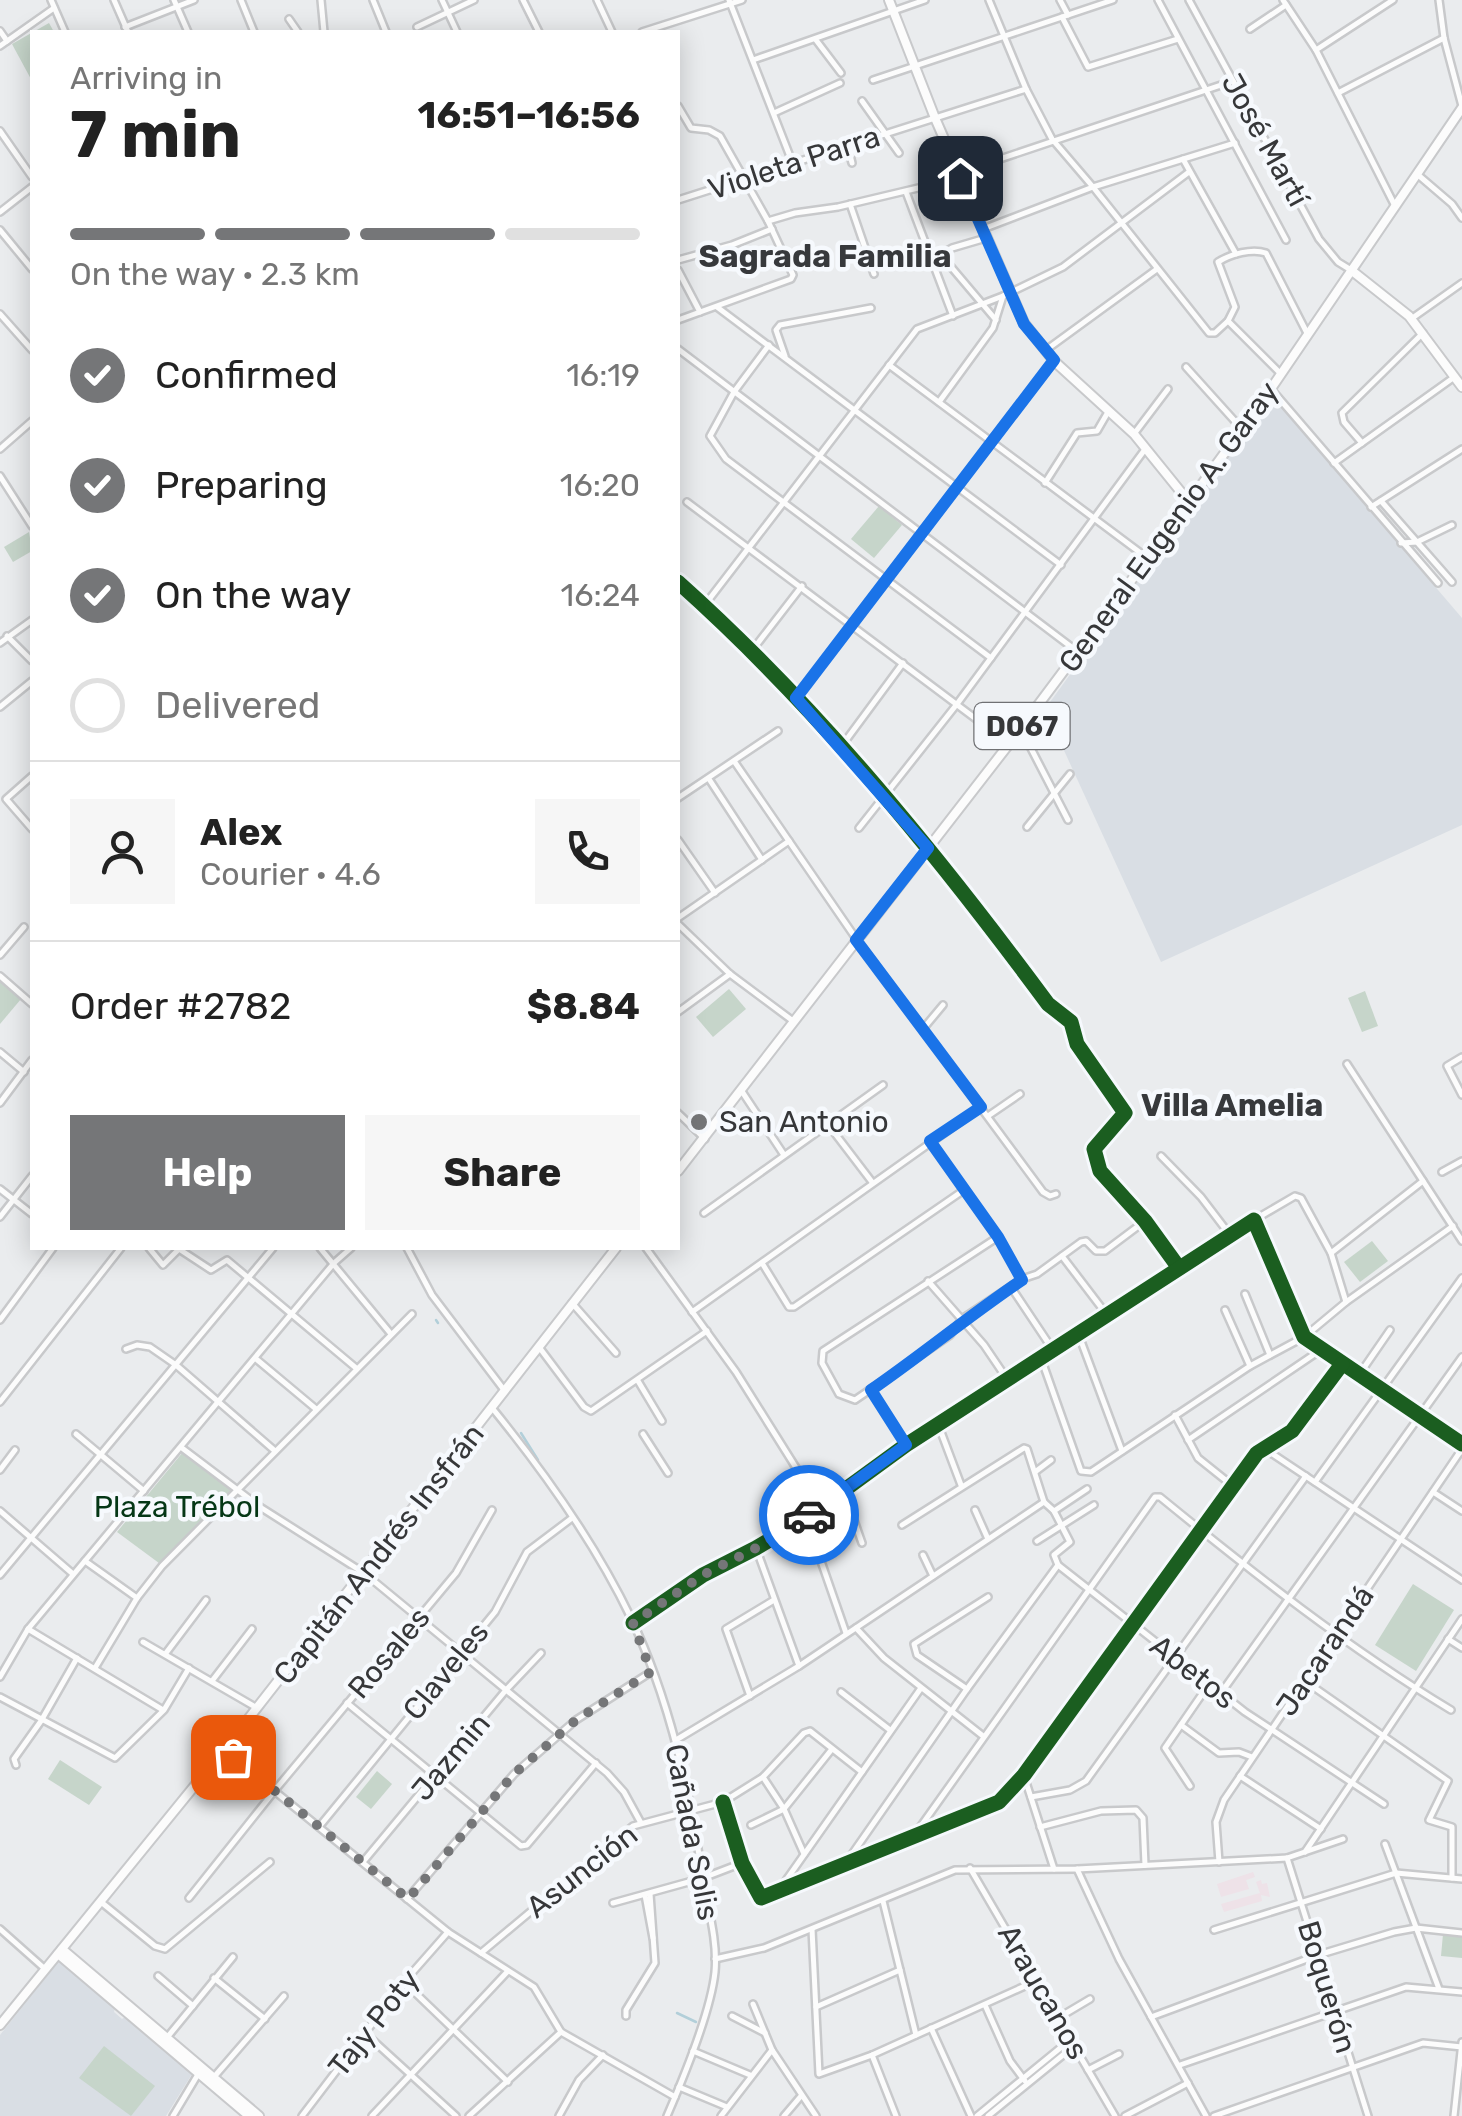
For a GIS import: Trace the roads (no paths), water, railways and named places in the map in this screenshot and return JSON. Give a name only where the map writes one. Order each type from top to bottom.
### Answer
[{"type":"main road","points":[[891,5],[1006,294],[1024,324],[1054,360],[1134,434],[1189,502]]},
{"type":"main road","name":"General Eugenio A. Garay","points":[[680,1168],[1148,558],[1281,374],[1462,107]]},
{"type":"main road","points":[[1352,270],[1411,319],[1462,387]]},
{"type":"main road","points":[[493,1409],[614,1250]]},
{"type":"main road","name":"Capitán Andrés Insfrán","points":[[0,2025],[224,1750],[493,1409]]},
{"type":"main road","points":[[60,1952],[245,2112],[259,2116]]},
{"type":"main road","points":[[200,2071],[214,2078],[245,2112]]},
{"type":"street","points":[[51,0],[63,30]]},
{"type":"street","points":[[114,0],[126,30],[176,3],[194,0]]},
{"type":"street","points":[[241,0],[253,30]]},
{"type":"street","points":[[320,0],[324,30]]},
{"type":"street","points":[[373,0],[385,30]]},
{"type":"street","points":[[442,0],[456,30]]},
{"type":"street","points":[[417,28],[474,0]]},
{"type":"street","points":[[524,0],[538,30]]},
{"type":"street","points":[[597,0],[611,30]]},
{"type":"street","points":[[648,30],[742,0]]},
{"type":"street","points":[[754,60],[816,40],[891,5],[925,0]]},
{"type":"street","points":[[989,0],[1052,140],[1094,186],[1210,333],[1228,321],[1236,307],[1218,262],[1261,250],[1308,335]]},
{"type":"street","points":[[1060,0],[1088,67],[1180,39]]},
{"type":"street","points":[[873,80],[1113,0]]},
{"type":"street","points":[[1158,0],[1286,240]]},
{"type":"street","name":"José Martí","points":[[1189,0],[1319,239],[1338,262],[1352,270]]},
{"type":"street","points":[[1316,50],[1393,0]]},
{"type":"street","points":[[1439,0],[1444,38],[1462,107]]},
{"type":"street","points":[[730,2],[794,164]]},
{"type":"street","points":[[1250,29],[1284,2],[1316,50],[1396,206]]},
{"type":"street","points":[[176,3],[187,30]]},
{"type":"street","points":[[0,46],[54,8]]},
{"type":"street","points":[[289,19],[297,30]]},
{"type":"street","points":[[0,31],[7,40]]},
{"type":"street","points":[[1338,93],[1444,38]]},
{"type":"street","points":[[816,40],[842,74]]},
{"type":"street","points":[[680,259],[732,245],[796,212],[906,192],[1233,81]]},
{"type":"street","points":[[774,113],[840,84]]},
{"type":"street","name":"Violeta Parra","points":[[680,199],[1026,88]]},
{"type":"street","points":[[862,101],[898,153]]},
{"type":"street","points":[[680,109],[691,128],[720,136],[770,225],[792,279],[680,319]]},
{"type":"street","points":[[0,131],[30,175]]},
{"type":"street","points":[[930,260],[1094,186],[1234,142]]},
{"type":"street","points":[[848,146],[852,163]]},
{"type":"street","points":[[1183,158],[1236,254]]},
{"type":"street","points":[[704,606],[917,329],[984,305],[1064,268],[1189,172]]},
{"type":"street","points":[[1417,174],[1452,204],[1462,218]]},
{"type":"street","points":[[0,212],[30,190]]},
{"type":"street","points":[[906,192],[953,316]]},
{"type":"street","points":[[850,204],[874,274]]},
{"type":"street","points":[[0,230],[30,267]]},
{"type":"street","points":[[941,255],[996,320]]},
{"type":"street","points":[[1046,350],[1157,269]]},
{"type":"street","points":[[680,274],[700,312]]},
{"type":"street","points":[[1411,319],[1462,283]]},
{"type":"street","points":[[939,402],[996,320],[1006,294]]},
{"type":"street","points":[[718,307],[1061,566]]},
{"type":"street","points":[[785,357],[776,330],[780,325],[871,308]]},
{"type":"street","points":[[0,314],[30,348]]},
{"type":"street","points":[[1228,321],[1281,374]]},
{"type":"street","points":[[1362,443],[1344,422],[1342,413],[1423,333]]},
{"type":"street","points":[[770,345],[734,392],[710,436],[726,459],[992,658]]},
{"type":"street","points":[[680,351],[1078,652]]},
{"type":"street","points":[[796,698],[1054,360]]},
{"type":"street","points":[[888,365],[1148,558]]},
{"type":"street","points":[[1186,367],[1242,429]]},
{"type":"street","points":[[1334,463],[1455,376]]},
{"type":"street","points":[[1134,434],[1168,389]]},
{"type":"street","points":[[1270,389],[1438,583]]},
{"type":"street","points":[[1044,484],[1078,433],[1097,430],[1109,410]]},
{"type":"street","points":[[0,449],[30,425]]},
{"type":"street","points":[[860,828],[992,658],[1146,448]]},
{"type":"street","points":[[1371,507],[1462,450]]},
{"type":"street","points":[[0,476],[30,523]]},
{"type":"street","points":[[1381,501],[1452,582]]},
{"type":"street","points":[[687,502],[1009,744]]},
{"type":"street","points":[[1401,543],[1417,542],[1452,524]]},
{"type":"street","points":[[680,584],[841,747],[928,848],[1048,1004],[1071,1022],[1077,1044],[1125,1110],[1122,1120],[1097,1143],[1093,1154],[1108,1182],[1145,1221],[1179,1268]]},
{"type":"street","points":[[751,652],[802,586]]},
{"type":"street","points":[[0,642],[30,621]]},
{"type":"street","points":[[7,636],[30,659]]},
{"type":"street","points":[[841,747],[902,663]]},
{"type":"street","points":[[0,707],[30,683]]},
{"type":"street","points":[[1021,728],[1068,820]]},
{"type":"street","points":[[680,797],[778,731]]},
{"type":"street","points":[[734,762],[923,1030],[1044,1192],[1056,1194]]},
{"type":"street","points":[[1027,827],[1070,774]]},
{"type":"street","points":[[30,778],[6,799],[30,827]]},
{"type":"street","points":[[709,779],[762,860]]},
{"type":"street","points":[[680,919],[789,841]]},
{"type":"street","points":[[680,843],[714,892]]},
{"type":"street","points":[[680,923],[730,974],[793,1021]]},
{"type":"street","points":[[0,955],[24,926]]},
{"type":"street","points":[[680,1011],[730,974]]},
{"type":"street","points":[[0,976],[30,1002]]},
{"type":"street","points":[[923,1030],[943,1006]]},
{"type":"street","points":[[0,1052],[24,1072]]},
{"type":"street","points":[[1462,1058],[1447,1066],[1462,1095]]},
{"type":"street","points":[[0,1104],[30,1064]]},
{"type":"street","points":[[1347,1064],[1462,1239]]},
{"type":"street","points":[[704,1214],[883,1085]]},
{"type":"street","points":[[742,1090],[784,1155]]},
{"type":"street","points":[[988,1116],[1020,1094]]},
{"type":"street","points":[[692,1312],[981,1107]]},
{"type":"street","points":[[680,1115],[704,1138]]},
{"type":"street","points":[[827,1123],[872,1182]]},
{"type":"street","points":[[930,1141],[998,1237],[1022,1280]]},
{"type":"street","points":[[1160,1156],[1202,1197],[1230,1235]]},
{"type":"street","points":[[1442,1172],[1462,1161]]},
{"type":"street","points":[[0,1217],[30,1179]]},
{"type":"street","points":[[1330,1253],[1423,1181]]},
{"type":"street","points":[[0,1189],[30,1212]]},
{"type":"street","points":[[762,1263],[789,1307],[794,1307],[964,1190]]},
{"type":"street","points":[[633,1623],[703,1575],[806,1518],[938,1424],[1230,1235],[1298,1196],[1330,1253],[1346,1302]]},
{"type":"street","points":[[1254,1220],[1304,1336],[1462,1446]]},
{"type":"street","points":[[998,1237],[928,1280],[821,1356],[839,1394],[856,1400],[950,1334],[962,1320],[1083,1241],[1096,1251],[1105,1251],[1145,1221]]},
{"type":"street","points":[[1041,1358],[1081,1471],[1091,1472],[1250,1366],[1304,1336],[1452,1226]]},
{"type":"street","points":[[0,1320],[52,1250]]},
{"type":"street","points":[[0,1402],[119,1250]]},
{"type":"street","points":[[151,1250],[163,1264],[178,1250]]},
{"type":"street","points":[[180,1250],[208,1269],[227,1260],[357,1369]]},
{"type":"street","points":[[0,1575],[272,1250]]},
{"type":"street","points":[[322,1250],[392,1334]]},
{"type":"street","points":[[0,1676],[28,1630],[290,1314],[349,1250]]},
{"type":"street","points":[[409,1250],[432,1295],[506,1392]]},
{"type":"street","points":[[647,1250],[707,1331],[820,1506]]},
{"type":"street","points":[[1062,1256],[1107,1315]]},
{"type":"street","points":[[1316,1482],[1462,1278]]},
{"type":"street","points":[[928,1280],[984,1345],[1007,1380]]},
{"type":"street","points":[[1011,1287],[1053,1350]]},
{"type":"street","points":[[1245,1294],[1270,1355]]},
{"type":"street","points":[[572,1303],[616,1352]]},
{"type":"street","points":[[1225,1310],[1250,1366]]},
{"type":"street","points":[[95,1668],[137,1598],[162,1566],[412,1314]]},
{"type":"street","points":[[1359,1375],[1390,1330]]},
{"type":"street","points":[[539,1347],[588,1410],[707,1331]]},
{"type":"street","points":[[1078,1334],[1122,1450]]},
{"type":"street","points":[[126,1349],[146,1346],[176,1366],[275,1451]]},
{"type":"street","points":[[1188,1440],[1322,1349]]},
{"type":"street","points":[[1220,1693],[1462,1357]]},
{"type":"street","points":[[254,1358],[316,1409]]},
{"type":"street","points":[[723,1802],[742,1863],[760,1898],[991,1807],[1024,1775],[1262,1447],[1292,1431],[1342,1364]]},
{"type":"street","points":[[637,1380],[662,1421]]},
{"type":"street","points":[[871,1390],[906,1445]]},
{"type":"street","name":"Cañada Solis","points":[[493,1409],[614,1584],[633,1623],[676,1740],[693,1810],[715,1959],[712,1988],[668,2116]]},
{"type":"street","points":[[1175,1414],[1198,1458],[1233,1486]]},
{"type":"street","points":[[938,1424],[962,1485]]},
{"type":"street","points":[[76,1434],[144,1491]]},
{"type":"street","points":[[644,1434],[668,1473]]},
{"type":"street","name":"Jacarandá","points":[[1219,1862],[1219,1811],[1462,1446]]},
{"type":"street","points":[[1262,1447],[1462,1580]]},
{"type":"street","points":[[182,1448],[236,1490],[364,1573],[418,1616],[596,1763],[624,1792],[641,1822]]},
{"type":"street","points":[[849,1860],[1058,1565],[1054,1555],[1070,1542],[1054,1510],[1044,1502],[1024,1448],[902,1524]]},
{"type":"street","points":[[0,1470],[15,1450]]},
{"type":"street","points":[[1034,1472],[1051,1460]]},
{"type":"street","points":[[1031,1797],[1070,1790],[1086,1781],[1306,1476]]},
{"type":"street","points":[[842,1489],[862,1543]]},
{"type":"street","points":[[1054,1510],[1087,1489]]},
{"type":"street","points":[[1433,1492],[1462,1511]]},
{"type":"street","points":[[915,1835],[1150,1500],[1160,1498],[1242,1564],[1451,1710]]},
{"type":"street","points":[[676,1740],[799,1666],[1044,1502]]},
{"type":"street","points":[[1037,1541],[1094,1506]]},
{"type":"street","points":[[0,1510],[74,1574]]},
{"type":"street","name":"Rosales","points":[[190,1898],[456,1573],[492,1510]]},
{"type":"street","points":[[975,1510],[989,1539]]},
{"type":"street","name":"Claveles","points":[[319,1826],[495,1612],[527,1552],[572,1518]]},
{"type":"street","points":[[806,1518],[847,1634]]},
{"type":"street","points":[[756,1548],[799,1666]]},
{"type":"street","points":[[923,1556],[933,1576]]},
{"type":"street","points":[[85,1561],[137,1598]]},
{"type":"street","name":"Abetos","points":[[1058,1565],[1220,1693],[1384,1804]]},
{"type":"street","points":[[967,1689],[917,1655],[914,1644],[988,1598]]},
{"type":"street","points":[[166,1653],[206,1600]]},
{"type":"street","points":[[750,1696],[726,1629],[774,1600]]},
{"type":"street","points":[[1305,1852],[1462,1619]]},
{"type":"street","points":[[856,1628],[884,1658],[982,1736]]},
{"type":"street","points":[[212,1681],[252,1629]]},
{"type":"street","points":[[28,1630],[164,1710]]},
{"type":"street","points":[[1448,1639],[1462,1648]]},
{"type":"street","points":[[142,1642],[257,1708]]},
{"type":"street","name":"Jazmin","points":[[362,1862],[541,1653]]},
{"type":"street","points":[[16,1765],[14,1758],[41,1721],[77,1658]]},
{"type":"street","points":[[0,1697],[115,1758],[164,1710],[189,1668]]},
{"type":"street","points":[[408,1899],[502,1786],[576,1720],[651,1672]]},
{"type":"street","points":[[1305,1681],[1448,1780],[1429,1820],[1452,1826],[1452,1878]]},
{"type":"street","points":[[1190,1786],[1165,1748],[1209,1684]]},
{"type":"street","points":[[780,1888],[921,1688]]},
{"type":"street","points":[[840,1692],[891,1730]]},
{"type":"street","points":[[347,1703],[524,1847],[596,1763]]},
{"type":"street","points":[[1182,1725],[1220,1753],[1239,1752],[1252,1758]]},
{"type":"street","name":"Asunción","points":[[481,1952],[641,1822],[723,1802],[763,1777],[804,1733],[810,1732],[832,1749]]},
{"type":"street","points":[[751,1824],[784,1809],[832,1749],[862,1772]]},
{"type":"street","points":[[224,1750],[448,1932],[534,1987],[561,2032],[676,2097]]},
{"type":"street","points":[[1024,1775],[1054,1869]]},
{"type":"street","points":[[1240,1776],[1321,1829]]},
{"type":"street","points":[[763,1777],[784,1809],[804,1854]]},
{"type":"street","points":[[1040,1827],[1101,1811],[1136,1810],[1143,1818],[1145,1866]]},
{"type":"street","points":[[1453,1836],[1462,1835]]},
{"type":"street","points":[[715,1959],[764,1948],[945,1872],[1287,1858],[1343,1839]]},
{"type":"street","points":[[1385,1844],[1439,1989]]},
{"type":"street","name":"Boquerón","points":[[1287,1858],[1368,2116]]},
{"type":"street","points":[[101,1902],[155,1946],[165,1949],[270,1862]]},
{"type":"street","points":[[613,1903],[742,1863]]},
{"type":"street","name":"Araucanos","points":[[970,1868],[1115,2116]]},
{"type":"street","points":[[1077,1869],[1119,1959],[1206,2116]]},
{"type":"street","points":[[1214,1930],[1396,1872],[1462,1879]]},
{"type":"street","points":[[626,2016],[655,1964],[647,1893]]},
{"type":"street","points":[[883,1901],[916,2035]]},
{"type":"street","points":[[812,1928],[818,2074],[872,2055],[1036,1981]]},
{"type":"street","points":[[1152,2018],[1318,1956],[1416,1928],[1462,1933]]},
{"type":"street","points":[[0,1929],[45,1969]]},
{"type":"street","name":"Tajy Poty","points":[[302,2116],[404,1982],[448,1932]]},
{"type":"street","points":[[164,2041],[232,1956]]},
{"type":"street","points":[[816,2007],[900,1970]]},
{"type":"street","points":[[372,2116],[508,1971]]},
{"type":"street","points":[[158,1976],[193,2006]]},
{"type":"street","points":[[214,1978],[266,2019]]},
{"type":"street","points":[[404,1982],[508,2082]]},
{"type":"street","points":[[1180,2065],[1406,1987],[1462,1992]]},
{"type":"street","points":[[214,2078],[284,1996]]},
{"type":"street","points":[[1058,2018],[1090,1999]]},
{"type":"street","points":[[754,2004],[772,2050],[816,2116]]},
{"type":"street","points":[[985,2005],[1010,2062],[1025,2082]]},
{"type":"street","points":[[732,2016],[767,2035]]},
{"type":"street","points":[[931,2028],[974,2116],[1025,2082]]},
{"type":"street","points":[[469,2116],[561,2032]]},
{"type":"street","points":[[366,2034],[456,2116]]},
{"type":"street","points":[[988,2116],[1072,2043]]},
{"type":"street","points":[[1214,2116],[1423,2043],[1462,2045],[1454,2116]]},
{"type":"street","points":[[691,2050],[750,2075]]},
{"type":"street","points":[[721,2116],[772,2050]]},
{"type":"street","points":[[1088,2070],[1119,2054]]},
{"type":"street","points":[[559,2116],[579,2080],[603,2055]]},
{"type":"street","points":[[872,2055],[896,2116]]},
{"type":"street","points":[[172,2116],[200,2071]]},
{"type":"street","points":[[1125,2116],[1188,2083]]},
{"type":"street","points":[[680,2087],[727,2107]]},
{"type":"street","points":[[784,2116],[801,2096]]},
{"type":"waterway","points":[[521,1433],[538,1460]]},
{"type":"waterway","points":[[708,1888],[712,1910]]},
{"type":"waterway","points":[[677,2013],[696,2022]]},
{"type":"place","name":"San Antonio","points":[[699,1122]]},
{"type":"district","name":"Sagrada Familia","points":[[825,256]]},
{"type":"district","name":"Villa Amelia","points":[[1232,1105]]},
{"type":"park label","name":"Plaza Trébol","points":[[177,1507]]}]
